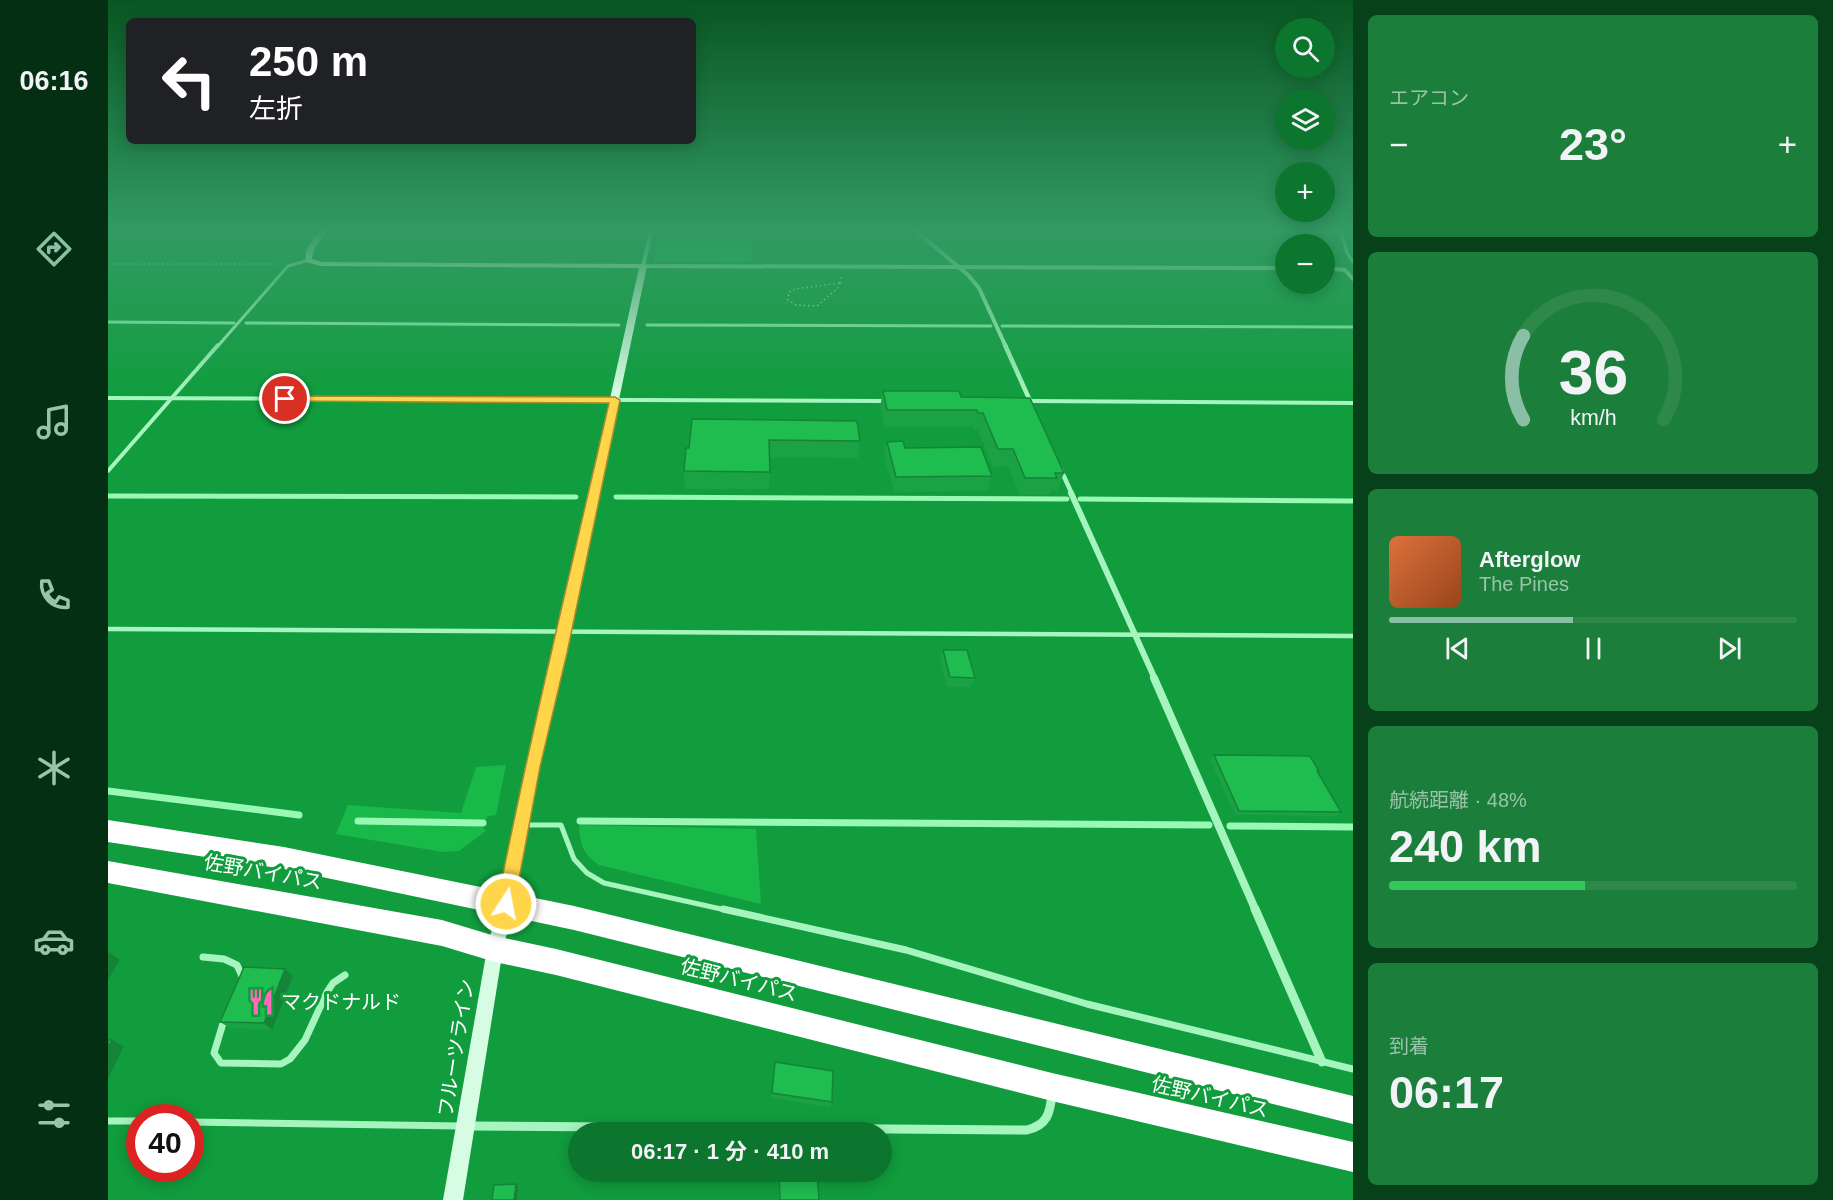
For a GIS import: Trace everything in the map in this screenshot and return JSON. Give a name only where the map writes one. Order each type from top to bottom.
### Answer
[{"type":"highway","name":"佐野バイパス","points":[[108,831],[267,854],[574,918],[1353,1110]]},
{"type":"highway","name":"佐野バイパス","points":[[108,872],[442,933],[495,949],[556,962],[1052,1088],[1353,1157]]},
{"type":"street","name":"フルーツライン","points":[[453,1200],[495,949],[506,904],[532,767],[564,633],[639,284]]},
{"type":"street","points":[[975,284],[1035,412]]},
{"type":"street","points":[[1059,465],[1322,1062]]},
{"type":"street","points":[[466,1126],[1027,1130],[1041,1126],[1050,1116],[1052,1088]]},
{"type":"lane","points":[[108,471],[275,284]]},
{"type":"lane","points":[[108,398],[888,401]]},
{"type":"lane","points":[[1018,401],[1353,403]]},
{"type":"lane","points":[[108,629],[1353,636]]},
{"type":"lane","points":[[521,825],[561,825],[565,829],[568,847],[580,866],[590,877],[604,883],[906,950],[1087,1004],[1353,1069]]},
{"type":"lane","points":[[203,957],[224,959],[237,964],[242,974],[238,984]]},
{"type":"lane","points":[[226,1015],[214,1053],[221,1063],[281,1064],[288,1062],[297,1052],[333,983],[345,975]]},
{"type":"lane","points":[[108,1121],[126,1121]]},
{"type":"lane","points":[[204,1122],[466,1126]]},
{"type":"path","points":[[832,284],[795,289],[789,292],[788,300],[796,305],[817,306],[840,284]]},
{"type":"green space","points":[[506,765],[496,815],[488,816],[482,827],[486,831],[459,851],[443,852],[336,834],[348,805],[461,813],[476,767]]},
{"type":"green space","points":[[579,825],[756,829],[761,904],[599,865],[583,848]]},
{"type":"building","points":[[883,391],[959,391],[961,397],[1030,398],[1064,473],[1055,473],[1057,478],[1025,478],[1013,449],[998,449],[983,413],[978,413],[977,410],[887,410]]},
{"type":"building","points":[[692,419],[857,421],[860,441],[769,440],[770,472],[684,471]]},
{"type":"building","points":[[903,441],[905,448],[981,447],[992,476],[896,477],[887,442]]},
{"type":"building","points":[[943,650],[967,650],[975,678],[950,677]]},
{"type":"building","points":[[1214,755],[1310,756],[1341,812],[1239,811]]},
{"type":"building","points":[[244,967],[285,969],[264,1023],[220,1022]]},
{"type":"building","points":[[775,1062],[833,1071],[832,1102],[772,1093]]},
{"type":"building","points":[[779,1182],[818,1182],[819,1200],[780,1200]]},
{"type":"building","points":[[516,1184],[514,1200],[492,1200],[494,1185]]},
{"type":"waterway","points":[[108,322],[234,323]]},
{"type":"waterway","points":[[246,323],[619,325]]},
{"type":"waterway","points":[[647,325],[991,326]]},
{"type":"waterway","points":[[1002,326],[1353,327]]},
{"type":"waterway","points":[[108,496],[576,497]]},
{"type":"waterway","points":[[616,497],[1067,499]]},
{"type":"waterway","points":[[1080,499],[1353,501]]},
{"type":"waterway","points":[[108,791],[299,815]]},
{"type":"waterway","points":[[358,821],[483,823]]},
{"type":"waterway","points":[[580,821],[1209,825]]},
{"type":"waterway","points":[[1230,826],[1353,827]]},
{"type":"place","name":"マクドナルド","points":[[261,1002]]},
{"type":"route","points":[[285,399],[615,400],[560,653],[532,767],[506,904]]}]
